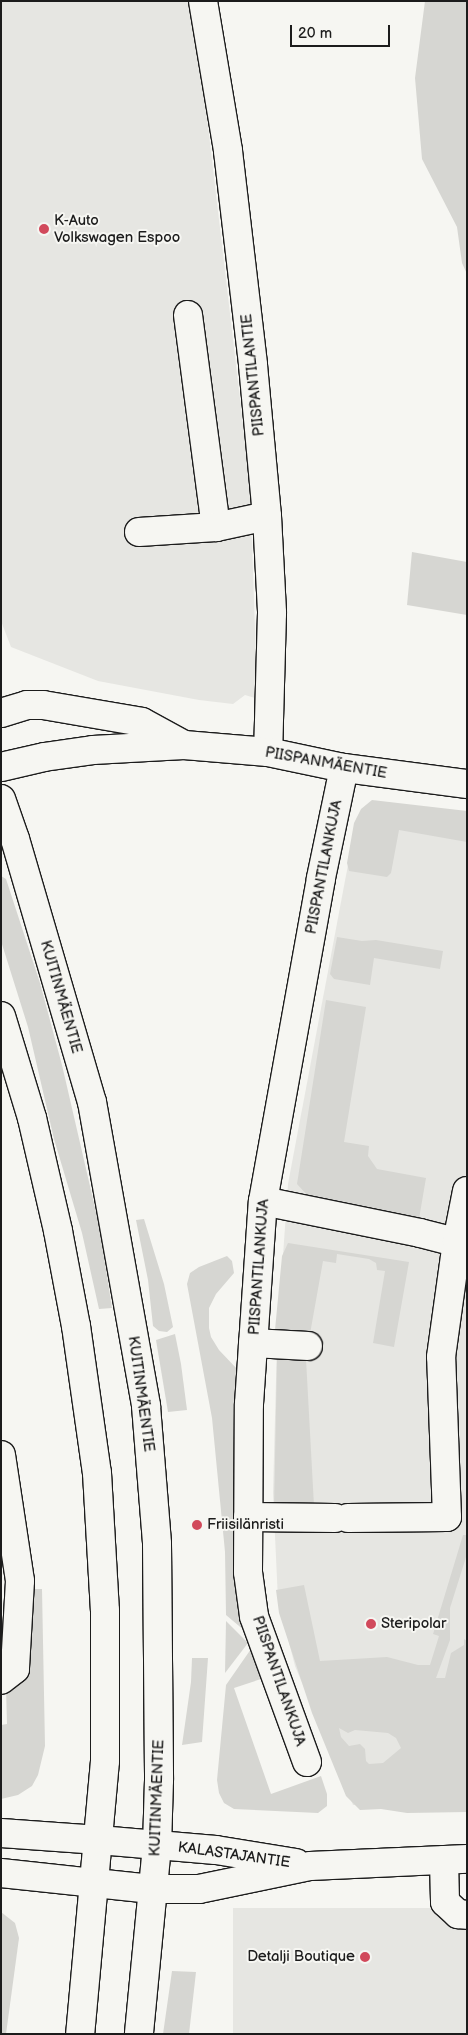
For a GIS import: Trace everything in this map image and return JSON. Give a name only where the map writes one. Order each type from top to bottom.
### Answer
[{"type":"main road","name":"PIISPANTILANTIE","points":[[203,1],[229,161],[254,365],[267,516],[272,613],[268,752]]},
{"type":"main road","points":[[188,315],[216,527]]},
{"type":"main road","points":[[139,532],[216,527],[267,516]]},
{"type":"main road","name":"PIISPANMÄENTIE","points":[[1,713],[27,705],[43,705],[142,722],[184,745]]},
{"type":"main road","name":"PIISPANMÄENTIE","points":[[1,767],[44,757],[93,750],[184,745],[268,752],[344,768],[467,784]]},
{"type":"main road","name":"PIISPANTILANKUJA","points":[[307,1762],[254,1616],[248,1572],[248,1404],[263,1202],[321,878],[344,768]]},
{"type":"main road","name":"KUITINMÄENTIE","points":[[1,799],[15,839],[92,1102],[146,1406],[157,1544],[159,1780],[157,1846],[140,2034]]},
{"type":"main road","points":[[1,1016],[32,1118],[58,1231],[76,1326],[97,1473],[105,1611],[105,1761],[80,2034]]},
{"type":"main road","points":[[248,1517],[446,1517],[441,1357],[462,1244],[467,1191]]},
{"type":"main road","points":[[263,1202],[462,1244]]},
{"type":"main road","points":[[253,1343],[308,1346]]},
{"type":"main road","points":[[1,1454],[20,1581],[15,1670],[1,1680]]},
{"type":"main road","name":"KALASTAJANTIE","points":[[1,1833],[216,1850],[310,1866]]},
{"type":"main road","points":[[456,1859],[445,1902],[458,1914],[467,1915]]},
{"type":"main road","name":"KALASTAJANTIE","points":[[1,1873],[152,1889],[199,1889],[310,1866],[456,1859]]},
{"type":"shaded area","points":[[1,1],[189,1],[208,126],[250,484],[257,688],[255,698],[245,695],[233,704],[199,700],[98,681],[11,647],[1,621]]},
{"type":"shaded area","points":[[425,1],[467,1],[467,274],[462,263],[457,227],[422,159],[415,78]]},
{"type":"shaded area","points":[[412,552],[467,562],[467,615],[407,605]]},
{"type":"shaded area","points":[[372,800],[467,811],[467,842],[399,830],[391,873],[387,877],[349,871],[347,863],[354,823],[361,809]]},
{"type":"shaded area","points":[[467,812],[467,1797],[353,1805],[295,1666],[278,1600],[273,1493],[277,1342],[288,1184],[357,817]]},
{"type":"shaded area","points":[[1,876],[6,879],[40,983],[62,1065],[99,1225],[112,1308],[99,1309],[82,1233],[54,1139],[28,1027],[1,941]]},
{"type":"shaded area","points":[[337,937],[362,941],[376,940],[443,951],[440,969],[374,958],[370,985],[334,979],[330,974]]},
{"type":"shaded area","points":[[326,1000],[366,1007],[344,1142],[369,1146],[368,1156],[377,1169],[426,1178],[419,1219],[319,1201],[308,1196],[297,1184]]},
{"type":"shaded area","points":[[144,1219],[164,1284],[173,1327],[167,1332],[159,1331],[153,1326],[148,1280],[136,1220]]},
{"type":"shaded area","points":[[288,1243],[409,1262],[394,1347],[373,1343],[385,1271],[377,1270],[376,1263],[369,1259],[337,1254],[336,1263],[323,1261],[310,1334],[275,1330],[282,1256]]},
{"type":"shaded area","points":[[227,1256],[232,1261],[234,1273],[216,1294],[209,1308],[209,1328],[211,1337],[219,1350],[238,1370],[245,1631],[226,1615],[225,1552],[212,1418],[187,1284],[190,1273],[199,1267]]},
{"type":"shaded area","points":[[175,1334],[187,1410],[168,1412],[156,1340]]},
{"type":"shaded area","points":[[277,1359],[306,1359],[314,1506],[274,1506]]},
{"type":"shaded area","points":[[463,1535],[467,1535],[467,1554],[450,1608],[450,1640],[436,1678],[445,1678],[451,1653],[464,1645],[464,1639],[467,1641],[467,1812],[407,1813],[381,1809],[360,1810],[346,1796],[312,1713],[279,1613],[276,1590],[304,1585],[320,1661],[387,1657],[418,1665],[430,1665],[439,1636],[433,1634]],"holes":[[[339,1728],[348,1733],[355,1730],[388,1733],[396,1738],[401,1748],[383,1763],[369,1764],[366,1761],[365,1749],[360,1744],[349,1746],[341,1737]]]},
{"type":"shaded area","points":[[32,1589],[42,1589],[45,1746],[38,1775],[32,1786],[18,1795],[1,1799],[1,1725],[7,1724],[6,1688]]},
{"type":"shaded area","points":[[226,1621],[248,1643],[225,1673]]},
{"type":"shaded area","points":[[251,1649],[261,1679],[234,1688],[271,1794],[321,1776],[327,1794],[327,1806],[318,1813],[234,1809],[224,1803],[219,1793],[217,1780],[226,1685]]},
{"type":"shaded area","points":[[192,1658],[208,1658],[202,1742],[182,1745],[191,1682]]},
{"type":"shaded area","points":[[233,1908],[467,1908],[467,2034],[233,2034]]},
{"type":"shaded area","points":[[1,1912],[15,1923],[19,1938],[6,2034],[1,2034]]},
{"type":"shaded area","points":[[172,1971],[196,1972],[189,2034],[163,2034]]},
{"type":"place","name":"K-Auto Volkswagen Espoo","points":[[44,229]]},
{"type":"place","name":"Friisilänristi","points":[[197,1525]]},
{"type":"place","name":"Steripolar","points":[[371,1624]]},
{"type":"place","name":"Detalji Boutique","points":[[365,1957]]}]
